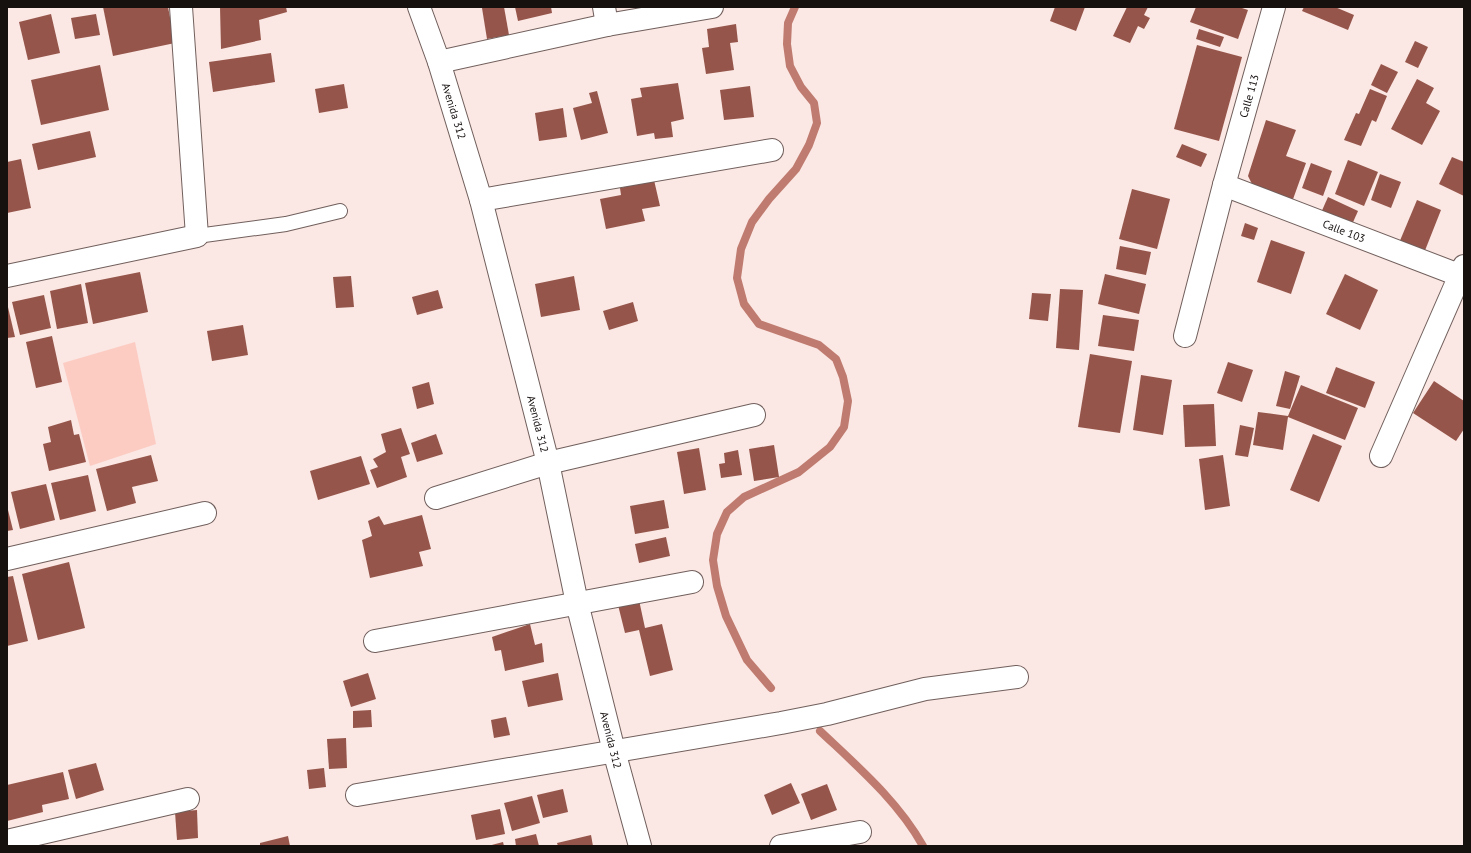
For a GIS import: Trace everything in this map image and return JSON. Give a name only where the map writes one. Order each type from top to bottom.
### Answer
[{"type":"street","points":[[7,276],[197,236],[181,7]]},
{"type":"street","name":"Avenida 312","points":[[419,7],[439,62],[482,200],[548,463],[577,603],[614,751],[640,846]]},
{"type":"street","points":[[439,62],[605,16],[712,7]]},
{"type":"street","name":"Calle 113","points":[[1185,336],[1224,185],[1274,7]]},
{"type":"street","points":[[482,200],[772,150]]},
{"type":"street","name":"Calle 103","points":[[1224,185],[1463,273]]},
{"type":"street","points":[[1381,456],[1463,273]]},
{"type":"street","points":[[436,498],[548,463],[754,415]]},
{"type":"street","points":[[7,559],[205,513]]},
{"type":"street","points":[[375,641],[692,582]]},
{"type":"street","points":[[357,795],[827,714],[925,689],[1017,678]]},
{"type":"street","points":[[7,841],[188,799]]},
{"type":"street","points":[[781,846],[860,832]]},
{"type":"lane","points":[[197,236],[286,224],[340,210]]},
{"type":"shaded area","points":[[135,342],[156,444],[90,466],[63,363]]},
{"type":"building","points":[[103,7],[168,7],[175,43],[113,56]]},
{"type":"building","points":[[220,7],[286,7],[287,12],[259,20],[261,40],[221,49]]},
{"type":"building","points":[[504,7],[509,35],[487,39],[482,8]]},
{"type":"building","points":[[515,7],[551,7],[552,13],[518,21]]},
{"type":"building","points":[[1055,7],[1085,7],[1076,31],[1050,21]]},
{"type":"building","points":[[1127,7],[1148,7],[1144,15],[1150,18],[1144,29],[1138,26],[1130,43],[1113,36]]},
{"type":"building","points":[[1196,7],[1239,7],[1248,10],[1238,39],[1190,22]]},
{"type":"building","points":[[1304,7],[1335,7],[1354,15],[1348,30],[1302,11]]},
{"type":"building","points":[[51,14],[60,53],[28,60],[19,22]]},
{"type":"building","points":[[96,14],[100,35],[75,39],[71,18]]},
{"type":"building","points":[[736,24],[738,42],[730,43],[734,70],[706,74],[702,48],[709,47],[707,29]]},
{"type":"building","points":[[1199,29],[1224,37],[1220,47],[1196,39]]},
{"type":"building","points":[[1415,41],[1428,47],[1418,68],[1405,62]]},
{"type":"building","points":[[1197,45],[1242,57],[1219,141],[1174,129]]},
{"type":"building","points":[[271,53],[275,82],[213,92],[209,62]]},
{"type":"building","points":[[1381,64],[1398,72],[1387,93],[1371,85]]},
{"type":"building","points":[[100,65],[109,110],[41,125],[31,80]]},
{"type":"building","points":[[1417,79],[1434,88],[1426,103],[1440,111],[1422,145],[1391,129]]},
{"type":"building","points":[[678,83],[684,119],[671,122],[673,137],[655,139],[654,133],[637,136],[631,99],[642,97],[640,88]]},
{"type":"building","points":[[344,84],[348,108],[319,113],[315,89]]},
{"type":"building","points":[[750,86],[754,117],[724,120],[720,90]]},
{"type":"building","points":[[1370,89],[1387,96],[1376,122],[1372,120],[1361,146],[1344,140],[1356,113],[1359,114]]},
{"type":"building","points":[[597,91],[608,133],[581,140],[573,108],[592,103],[589,93]]},
{"type":"building","points":[[563,108],[567,137],[539,141],[535,113]]},
{"type":"building","points":[[1266,120],[1296,130],[1286,156],[1306,163],[1292,202],[1256,192],[1248,176]]},
{"type":"building","points":[[90,131],[96,157],[38,170],[32,144]]},
{"type":"building","points":[[1182,144],[1207,154],[1201,167],[1176,157]]},
{"type":"building","points":[[1452,157],[1464,162],[1464,196],[1439,184]]},
{"type":"building","points":[[21,159],[31,208],[7,213],[7,162]]},
{"type":"building","points":[[1348,160],[1378,172],[1364,206],[1335,194]]},
{"type":"building","points":[[1311,163],[1332,171],[1323,196],[1302,188]]},
{"type":"building","points":[[1380,174],[1401,182],[1391,208],[1371,200]]},
{"type":"building","points":[[654,180],[660,206],[642,209],[645,221],[606,229],[600,199],[621,195],[620,188]]},
{"type":"building","points":[[1132,189],[1170,199],[1157,249],[1119,239]]},
{"type":"building","points":[[1328,197],[1358,211],[1350,229],[1320,215]]},
{"type":"building","points":[[1417,200],[1441,210],[1424,253],[1399,243]]},
{"type":"building","points":[[1245,223],[1258,228],[1254,240],[1241,236]]},
{"type":"building","points":[[1271,240],[1305,252],[1291,294],[1257,282]]},
{"type":"building","points":[[1120,246],[1151,252],[1146,275],[1116,269]]},
{"type":"building","points":[[140,272],[148,312],[93,324],[85,283]]},
{"type":"building","points":[[1105,274],[1146,284],[1139,314],[1098,304]]},
{"type":"building","points":[[1345,274],[1378,290],[1360,330],[1326,314]]},
{"type":"building","points":[[351,276],[354,307],[336,308],[333,277]]},
{"type":"building","points":[[574,276],[580,310],[541,317],[535,284]]},
{"type":"building","points":[[81,284],[88,323],[57,329],[50,291]]},
{"type":"building","points":[[1060,289],[1083,290],[1079,350],[1056,348]]},
{"type":"building","points":[[438,290],[443,308],[417,315],[412,297]]},
{"type":"building","points":[[1032,293],[1051,294],[1048,321],[1029,319]]},
{"type":"building","points":[[44,295],[51,328],[20,335],[12,302]]},
{"type":"building","points":[[633,302],[638,321],[609,330],[603,311]]},
{"type":"building","points":[[7,303],[15,337],[7,338]]},
{"type":"building","points":[[1103,315],[1139,320],[1134,351],[1098,346]]},
{"type":"building","points":[[243,325],[248,355],[212,361],[207,331]]},
{"type":"building","points":[[52,336],[62,382],[36,388],[26,342]]},
{"type":"building","points":[[1090,354],[1132,361],[1120,433],[1078,427]]},
{"type":"building","points":[[1228,362],[1253,370],[1242,402],[1217,393]]},
{"type":"building","points":[[1336,367],[1375,382],[1365,408],[1326,393]]},
{"type":"building","points":[[1285,371],[1300,376],[1290,409],[1276,406]]},
{"type":"building","points":[[1141,375],[1172,380],[1163,435],[1133,430]]},
{"type":"building","points":[[1434,381],[1464,401],[1464,429],[1456,441],[1413,413]]},
{"type":"building","points":[[429,382],[434,404],[417,409],[412,387]]},
{"type":"building","points":[[1301,385],[1358,408],[1345,440],[1288,417],[1283,450],[1253,445],[1258,412],[1288,416]]},
{"type":"building","points":[[1214,404],[1216,446],[1185,447],[1183,405]]},
{"type":"building","points":[[71,420],[74,435],[79,434],[86,462],[49,471],[43,444],[51,442],[48,427]]},
{"type":"building","points":[[1240,425],[1254,428],[1248,457],[1235,455]]},
{"type":"building","points":[[401,428],[410,454],[401,457],[407,477],[377,488],[370,470],[378,467],[373,459],[386,452],[381,434]]},
{"type":"building","points":[[436,434],[443,454],[417,462],[411,443]]},
{"type":"building","points":[[1313,434],[1342,446],[1319,502],[1290,490]]},
{"type":"building","points":[[774,445],[779,477],[754,481],[749,449]]},
{"type":"building","points":[[699,448],[706,490],[684,494],[677,452]]},
{"type":"building","points":[[738,450],[742,475],[721,478],[719,464],[725,463],[724,453]]},
{"type":"building","points":[[151,455],[158,481],[132,487],[136,503],[107,511],[96,469]]},
{"type":"building","points":[[1223,455],[1230,506],[1205,510],[1199,459]]},
{"type":"building","points":[[361,456],[370,484],[318,500],[310,471]]},
{"type":"building","points":[[88,475],[96,511],[60,520],[51,483]]},
{"type":"building","points":[[46,484],[55,520],[20,529],[11,492]]},
{"type":"building","points":[[664,500],[669,528],[635,534],[630,506]]},
{"type":"building","points":[[7,506],[13,530],[7,531]]},
{"type":"building","points":[[422,515],[431,549],[419,552],[423,566],[370,578],[362,540],[372,536],[368,521],[379,516],[384,525]]},
{"type":"building","points":[[666,537],[670,556],[639,563],[635,544]]},
{"type":"building","points":[[69,562],[85,628],[38,640],[22,574]]},
{"type":"building","points":[[13,576],[28,641],[7,646],[7,577]]},
{"type":"building","points":[[639,600],[645,628],[662,624],[673,670],[650,676],[639,630],[625,633],[618,605]]},
{"type":"building","points":[[530,624],[535,645],[542,643],[544,662],[505,671],[501,650],[495,651],[492,637]]},
{"type":"building","points":[[368,673],[376,699],[351,707],[343,681]]},
{"type":"building","points":[[558,673],[563,700],[528,707],[522,681]]},
{"type":"building","points":[[371,710],[372,727],[353,728],[353,711]]},
{"type":"building","points":[[506,717],[510,735],[494,738],[491,720]]},
{"type":"building","points":[[346,738],[347,768],[329,769],[327,739]]},
{"type":"building","points":[[96,763],[104,790],[76,799],[68,770]]},
{"type":"building","points":[[324,768],[326,787],[309,789],[307,770]]},
{"type":"building","points":[[63,772],[69,799],[42,805],[43,812],[7,821],[7,785]]},
{"type":"building","points":[[791,783],[800,803],[772,815],[764,795]]},
{"type":"building","points":[[827,784],[837,810],[811,820],[801,794]]},
{"type":"building","points":[[563,789],[568,812],[543,818],[537,795]]},
{"type":"building","points":[[532,796],[540,823],[512,831],[504,803]]},
{"type":"building","points":[[500,809],[505,834],[476,840],[471,815]]},
{"type":"building","points":[[197,810],[198,838],[177,840],[175,812]]},
{"type":"building","points":[[536,834],[539,846],[516,846],[515,839]]},
{"type":"building","points":[[591,835],[593,846],[558,846],[557,843]]},
{"type":"building","points":[[288,836],[290,846],[260,846],[260,843]]},
{"type":"building","points":[[503,842],[504,846],[488,846]]},
{"type":"waterway","points":[[771,688],[747,660],[726,616],[717,586],[713,560],[717,534],[727,512],[744,497],[799,472],[830,447],[844,427],[848,401],[843,377],[836,359],[819,345],[759,324],[744,304],[737,278],[741,249],[752,222],[769,199],[796,169],[809,145],[817,123],[814,103],[801,87],[790,66],[787,44],[788,23],[795,7]]},
{"type":"waterway","points":[[820,731],[889,799],[902,814],[923,846]]}]
